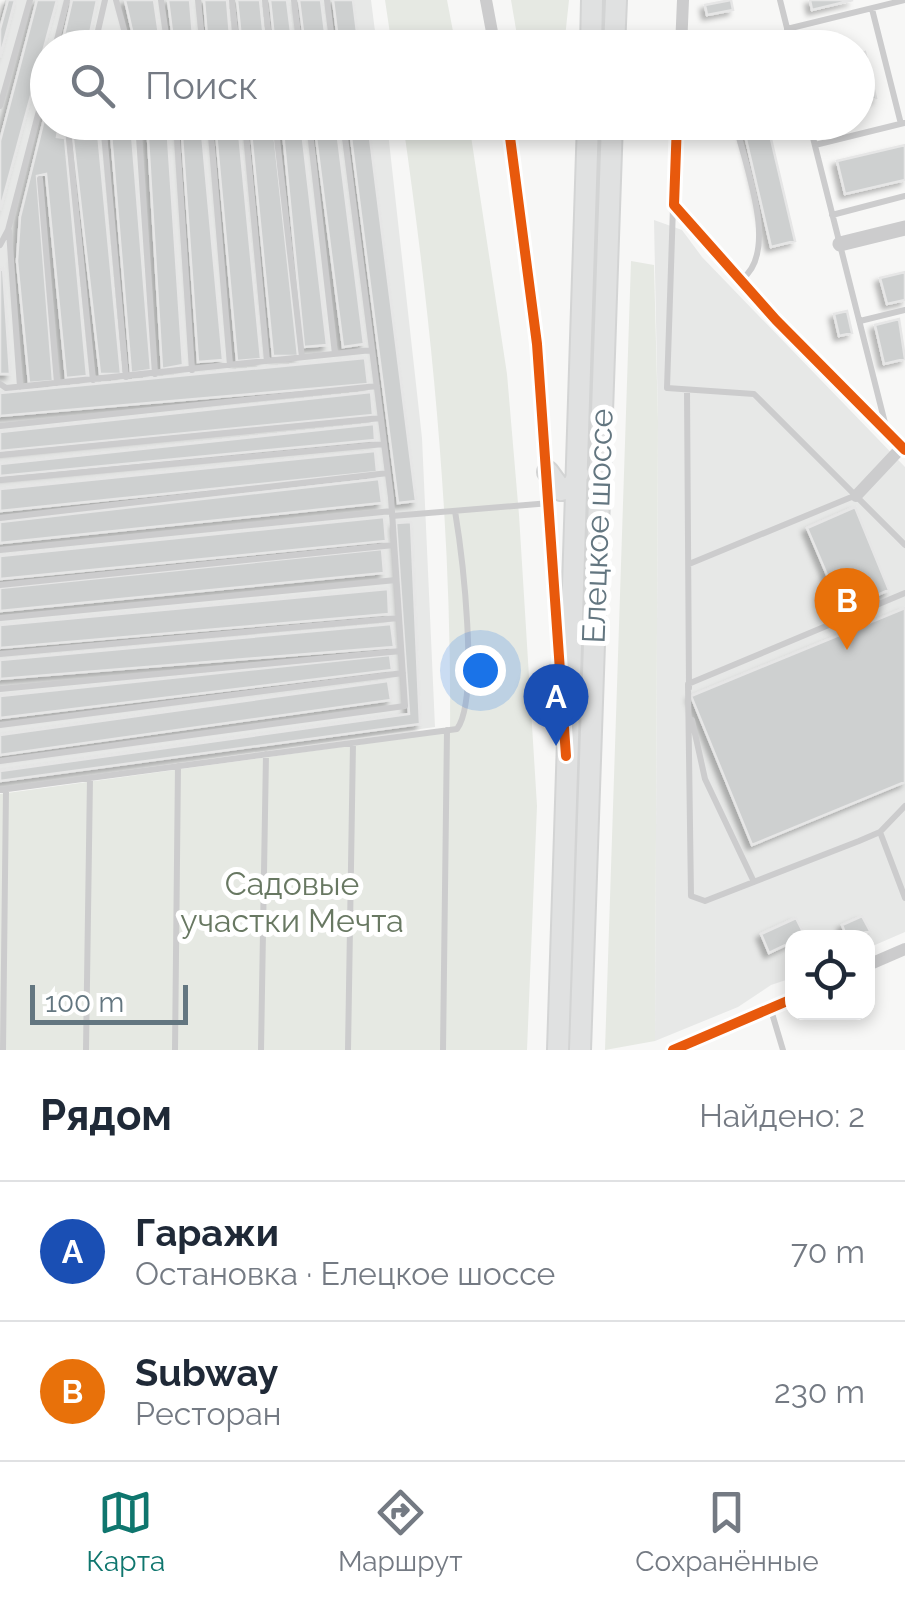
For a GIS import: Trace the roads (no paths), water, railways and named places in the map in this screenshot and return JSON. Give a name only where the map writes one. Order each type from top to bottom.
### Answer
[{"type":"main road","points":[[591,30],[592,0]]},
{"type":"main road","points":[[615,30],[616,0]]},
{"type":"main road","name":"Елецкое шоссе","points":[[558,1050],[587,140]]},
{"type":"main road","name":"Елецкое шоссе","points":[[580,1050],[611,140]]},
{"type":"main road","points":[[548,472],[560,490],[572,486],[578,474]]},
{"type":"street","points":[[486,0],[492,30]]},
{"type":"street","points":[[682,30],[683,0]]},
{"type":"street","points":[[511,140],[525,236],[548,472],[566,756]]},
{"type":"street","points":[[677,140],[674,205],[903,449],[856,496]]},
{"type":"street","points":[[840,244],[905,228]]},
{"type":"street","points":[[875,963],[905,948]]},
{"type":"street","points":[[673,1050],[785,1002]]},
{"type":"lane","points":[[0,106],[30,0]]},
{"type":"lane","points":[[60,30],[67,0]]},
{"type":"lane","points":[[98,30],[104,0]]},
{"type":"lane","points":[[116,0],[124,30]]},
{"type":"lane","points":[[161,0],[165,30]]},
{"type":"lane","points":[[198,0],[201,30]]},
{"type":"lane","points":[[232,0],[235,30]]},
{"type":"lane","points":[[265,0],[268,30]]},
{"type":"lane","points":[[294,0],[298,30]]},
{"type":"lane","points":[[327,0],[331,30]]},
{"type":"lane","points":[[780,0],[787,29],[905,0]]},
{"type":"lane","points":[[872,9],[903,123],[875,130]]},
{"type":"lane","points":[[0,245],[8,230],[31,140]]},
{"type":"lane","points":[[69,140],[92,380]]},
{"type":"lane","points":[[105,140],[126,377]]},
{"type":"lane","points":[[139,140],[155,374]]},
{"type":"lane","points":[[177,140],[192,370]]},
{"type":"lane","points":[[211,140],[230,366]]},
{"type":"lane","points":[[246,140],[267,362]]},
{"type":"lane","points":[[277,140],[302,358]]},
{"type":"lane","points":[[310,140],[335,354]]},
{"type":"lane","points":[[0,760],[405,706],[388,473],[345,140]]},
{"type":"lane","points":[[739,140],[762,234],[751,272],[741,280]]},
{"type":"lane","points":[[813,140],[888,433]]},
{"type":"lane","points":[[814,144],[831,140]]},
{"type":"lane","points":[[40,180],[57,384]]},
{"type":"lane","points":[[832,215],[905,196]]},
{"type":"lane","points":[[674,205],[666,384],[670,390],[754,394],[905,546]]},
{"type":"lane","points":[[8,230],[20,386]]},
{"type":"lane","points":[[860,321],[905,310]]},
{"type":"lane","points":[[0,384],[57,384],[372,350]]},
{"type":"lane","points":[[0,426],[377,386]]},
{"type":"lane","points":[[687,390],[691,896],[705,901],[880,832],[905,806]]},
{"type":"lane","points":[[0,456],[381,418]]},
{"type":"lane","points":[[0,480],[384,444]]},
{"type":"lane","points":[[0,518],[388,473]]},
{"type":"lane","points":[[689,564],[856,496]]},
{"type":"lane","points":[[0,550],[550,503]]},
{"type":"lane","points":[[2,1050],[3,790],[457,729],[466,716],[464,566],[455,510]]},
{"type":"lane","points":[[0,585],[394,546]]},
{"type":"lane","points":[[0,618],[396,580]]},
{"type":"lane","points":[[688,684],[905,593]]},
{"type":"lane","points":[[0,654],[399,618]]},
{"type":"lane","points":[[0,689],[401,652]]},
{"type":"lane","points":[[0,725],[403,673]]},
{"type":"lane","points":[[688,684],[705,779],[754,882]]},
{"type":"lane","points":[[443,1050],[447,730]]},
{"type":"lane","points":[[348,1050],[352,743]]},
{"type":"lane","points":[[262,1050],[266,754]]},
{"type":"lane","points":[[175,1050],[178,766]]},
{"type":"lane","points":[[86,1050],[90,778]]},
{"type":"lane","points":[[880,832],[905,898]]},
{"type":"lane","points":[[770,1009],[783,1050]]},
{"type":"place","name":"Subway","points":[[847,650]]},
{"type":"place","name":"Гаражи","points":[[556,746]]},
{"type":"park label","name":"Садовые участки Мечта","points":[[292,902]]}]
